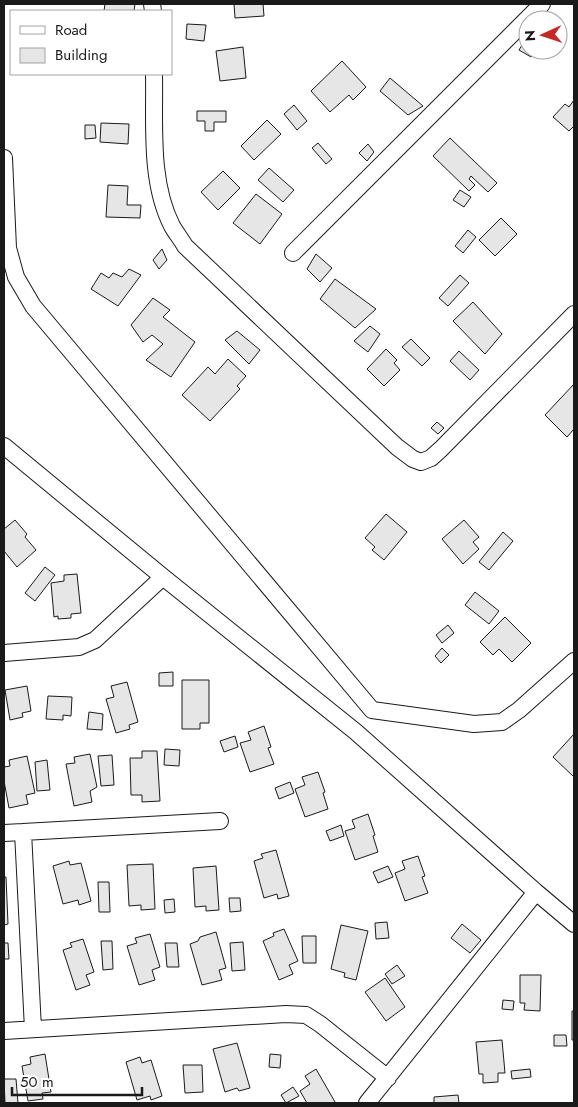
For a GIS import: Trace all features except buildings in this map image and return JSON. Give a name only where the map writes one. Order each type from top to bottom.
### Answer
[{"type":"street","points":[[294,253],[542,4]]},
{"type":"street","points":[[154,75],[156,162],[162,199],[172,227],[185,246],[396,447],[413,459],[421,462],[431,458],[441,449],[574,314]]},
{"type":"street","points":[[4,158],[8,248],[16,277],[34,306],[372,710],[474,724],[502,722],[519,710],[574,662]]},
{"type":"street","points":[[4,446],[356,732],[574,924]]},
{"type":"street","points":[[4,653],[78,647],[95,640],[163,577]]},
{"type":"street","points":[[356,732],[372,710]]},
{"type":"street","points":[[4,833],[220,821]]},
{"type":"street","points":[[23,832],[33,1029]]},
{"type":"street","points":[[367,1103],[536,892]]},
{"type":"street","points":[[4,1030],[286,1014],[306,1015],[388,1078]]}]
